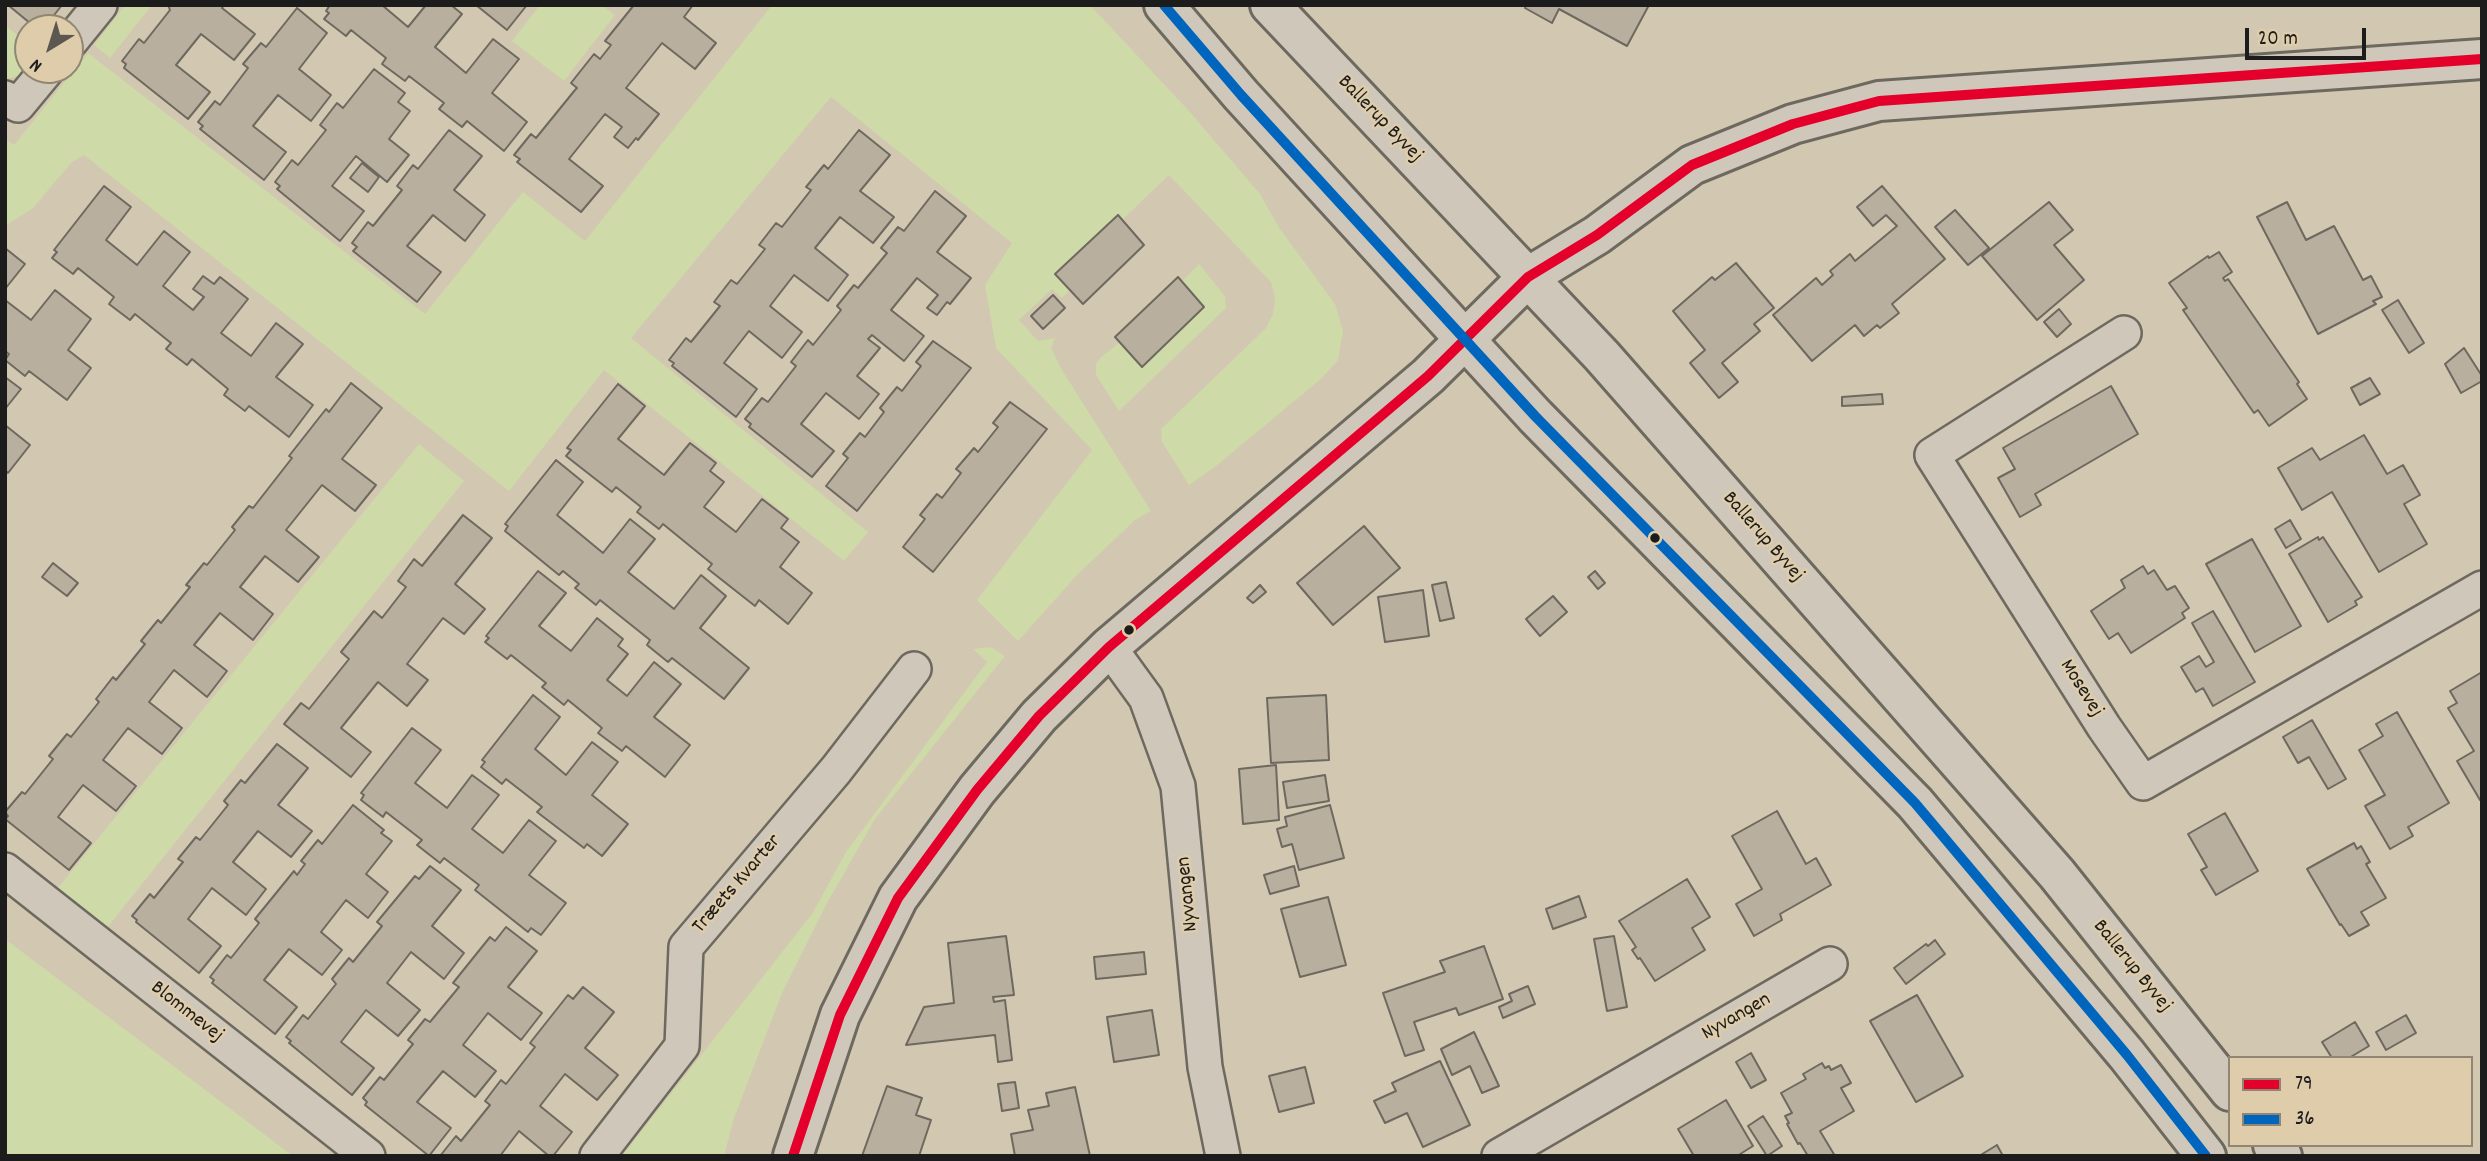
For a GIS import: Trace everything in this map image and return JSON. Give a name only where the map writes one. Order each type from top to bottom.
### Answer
[{"type":"main road","points":[[1164,5],[1241,95],[1535,416],[1915,803],[2127,1055],[2206,1156]]},
{"type":"main road","name":"Ballerup Byvej","points":[[1270,5],[1602,356],[2057,874],[2228,1088]]},
{"type":"main road","points":[[793,1156],[840,1015],[898,898],[995,769],[1039,716],[1109,648],[1417,386],[1528,277],[1597,235],[1692,165],[1793,124],[1878,101],[2482,59]]},
{"type":"street","points":[[84,25],[100,5]]},
{"type":"street","points":[[5,98],[18,105],[35,84]]},
{"type":"street","name":"Mosevej","points":[[2124,333],[1932,455],[2104,727],[2143,783],[2482,588]]},
{"type":"street","name":"Nyvangen","points":[[1109,648],[1146,698],[1178,786],[1205,1067],[1223,1156]]},
{"type":"street","name":"Træets Kvarter","points":[[597,1156],[682,1046],[685,947],[836,770],[914,669]]},
{"type":"street","name":"Blommevej","points":[[5,870],[368,1156]]},
{"type":"street","name":"Nyvangen","points":[[1499,1156],[1830,964]]},
{"type":"green space","points":[[125,5],[152,5],[110,58],[94,45]]},
{"type":"green space","points":[[540,5],[602,5],[615,15],[564,81],[512,41]]},
{"type":"green space","points":[[772,5],[1090,5],[1189,111],[1260,194],[1280,229],[1335,304],[1343,331],[1338,360],[1321,379],[1189,485],[1162,442],[1161,429],[1266,328],[1273,314],[1275,298],[1271,282],[1169,175],[1122,220],[1117,215],[1055,274],[1070,290],[1062,298],[1052,289],[1019,320],[1038,341],[1055,338],[1051,348],[1062,370],[1151,511],[1135,520],[1077,575],[1018,641],[977,600],[1092,450],[996,348],[985,285],[1012,243],[831,97],[631,338],[868,532],[844,561],[604,370],[509,491],[84,155],[72,162],[33,208],[5,226],[5,139],[14,145],[63,84],[84,84],[84,58],[88,53],[425,314],[523,192],[585,241]]},
{"type":"green space","points":[[5,25],[14,32],[14,77],[5,79]]},
{"type":"green space","points":[[1199,264],[1225,296],[1226,308],[1119,411],[1096,375],[1096,364],[1119,343],[1142,367],[1204,308],[1181,282]]},
{"type":"green space","points":[[419,444],[464,481],[107,928],[57,889]]},
{"type":"green space","points":[[991,647],[1005,656],[875,819],[827,903],[782,993],[734,1118],[724,1156],[622,1156],[812,914],[846,852],[987,662],[973,649]]},
{"type":"green space","points":[[5,939],[293,1156],[5,1156]]},
{"type":"building","points":[[8,5],[62,5],[55,14],[19,14]]},
{"type":"building","points":[[168,5],[224,5],[222,8],[255,34],[234,60],[201,34],[176,65],[210,92],[188,119],[124,68],[126,64],[122,61],[139,39],[144,43],[170,10]]},
{"type":"building","points":[[330,5],[382,5],[408,27],[426,5],[451,5],[462,14],[435,47],[466,73],[493,39],[519,59],[492,93],[527,122],[504,151],[467,121],[462,127],[439,109],[444,103],[409,76],[405,81],[382,64],[386,58],[351,30],[346,36],[324,19],[329,13],[326,11]]},
{"type":"building","points":[[476,5],[527,5],[507,30]]},
{"type":"building","points":[[634,5],[693,5],[684,17],[716,43],[695,69],[662,43],[626,88],[659,114],[628,148],[614,137],[622,127],[605,114],[569,159],[603,186],[581,212],[517,162],[520,159],[514,155],[531,134],[536,138],[577,88],[571,83],[594,54],[600,59],[611,45],[605,41]]},
{"type":"building","points":[[1526,5],[1649,5],[1627,46],[1559,9],[1552,23],[1525,8]]},
{"type":"building","points":[[297,8],[327,33],[299,69],[331,95],[311,121],[278,95],[253,126],[286,152],[264,180],[200,129],[203,126],[198,122],[215,101],[220,105],[248,68],[243,64],[261,43],[266,47]]},
{"type":"building","points":[[374,69],[405,93],[398,102],[410,111],[389,139],[409,155],[387,182],[356,156],[332,186],[364,211],[340,241],[277,189],[280,186],[275,182],[292,160],[298,165],[326,130],[320,125],[337,103],[343,108]]},
{"type":"building","points":[[449,130],[482,156],[454,190],[485,215],[465,241],[433,215],[407,246],[441,272],[417,302],[353,251],[357,247],[352,243],[368,222],[373,226],[402,190],[397,186],[413,165],[418,169]]},
{"type":"building","points":[[859,130],[890,155],[860,191],[894,217],[873,243],[840,217],[815,248],[848,275],[828,301],[794,275],[770,306],[802,332],[782,358],[749,331],[724,363],[757,389],[736,417],[672,366],[674,363],[669,360],[686,338],[691,342],[720,306],[714,302],[731,280],[737,284],[765,249],[759,245],[776,223],[782,227],[811,190],[806,187],[824,165],[828,169]]},
{"type":"building","points":[[362,163],[379,177],[368,192],[350,178]]},
{"type":"building","points":[[104,186],[131,207],[106,240],[137,265],[164,231],[190,252],[163,286],[193,310],[204,297],[193,289],[203,276],[214,284],[220,277],[248,299],[221,333],[251,356],[276,323],[303,344],[276,377],[313,405],[289,437],[249,406],[245,411],[224,395],[228,389],[192,359],[187,365],[166,349],[171,343],[135,314],[130,320],[109,304],[114,297],[78,268],[73,274],[52,258],[57,252],[54,250]]},
{"type":"building","points":[[1882,186],[1945,259],[1892,304],[1899,313],[1880,328],[1877,325],[1864,336],[1855,325],[1812,361],[1773,315],[1816,278],[1822,285],[1833,275],[1830,271],[1850,254],[1855,261],[1897,226],[1886,215],[1873,226],[1857,207]]},
{"type":"building","points":[[935,191],[966,216],[937,252],[971,278],[950,304],[947,302],[937,315],[927,308],[938,295],[917,278],[891,310],[924,336],[904,361],[872,335],[868,339],[880,348],[857,376],[879,394],[859,419],[826,393],[801,424],[834,451],[812,477],[749,427],[751,424],[745,419],[762,398],[768,402],[796,366],[791,362],[808,340],[813,345],[841,310],[837,306],[854,285],[858,288],[887,253],[881,248],[898,227],[904,231]]},
{"type":"building","points":[[2049,202],[2073,230],[2054,245],[2084,280],[2037,320],[1982,256]]},
{"type":"building","points":[[2287,202],[2306,240],[2334,226],[2363,280],[2371,276],[2382,297],[2373,301],[2376,304],[2318,334],[2257,217]]},
{"type":"building","points":[[1955,210],[1989,248],[1968,265],[1935,227]]},
{"type":"building","points":[[1118,215],[1144,245],[1083,304],[1055,274]]},
{"type":"building","points":[[5,248],[25,264],[5,289]]},
{"type":"building","points":[[2219,252],[2232,272],[2223,278],[2225,281],[2228,279],[2299,382],[2297,384],[2307,399],[2269,426],[2258,410],[2254,413],[2183,310],[2187,308],[2169,283],[2208,256],[2209,258]]},
{"type":"building","points":[[1736,263],[1774,308],[1754,324],[1760,331],[1722,363],[1738,382],[1719,398],[1690,363],[1705,350],[1673,311],[1712,277],[1715,280]]},
{"type":"building","points":[[1178,277],[1204,307],[1142,367],[1115,337]]},
{"type":"building","points":[[55,290],[91,319],[68,350],[91,368],[67,400],[29,371],[25,376],[5,360],[9,354],[5,351],[5,300],[31,320]]},
{"type":"building","points":[[1053,295],[1065,308],[1043,329],[1031,316]]},
{"type":"building","points":[[2398,300],[2424,343],[2409,353],[2382,310]]},
{"type":"building","points":[[2059,309],[2071,324],[2057,337],[2044,322]]},
{"type":"building","points":[[933,341],[971,368],[857,511],[826,486],[848,458],[843,454],[860,433],[865,437],[884,412],[880,408],[897,387],[902,391],[921,366],[916,362]]},
{"type":"building","points":[[2464,348],[2482,376],[2482,381],[2461,393],[2445,364]]},
{"type":"building","points":[[5,377],[21,389],[5,409]]},
{"type":"building","points":[[2370,378],[2380,394],[2360,405],[2351,388]]},
{"type":"building","points":[[351,383],[382,408],[342,459],[376,485],[355,511],[322,485],[286,530],[319,557],[298,582],[265,556],[240,587],[273,614],[253,640],[220,613],[194,645],[227,671],[207,697],[174,670],[149,702],[182,728],[162,754],[128,728],[103,760],[136,786],[116,811],[83,785],[58,817],[91,843],[69,870],[5,819],[8,816],[5,812],[22,792],[25,794],[53,759],[49,756],[67,734],[71,737],[99,702],[96,699],[113,677],[116,680],[145,644],[141,641],[158,620],[161,623],[190,587],[186,585],[204,563],[207,565],[235,530],[232,527],[249,506],[253,508],[292,458],[289,456],[326,409],[329,412]]},
{"type":"building","points":[[618,384],[645,406],[618,439],[664,475],[690,443],[716,463],[710,471],[724,482],[704,507],[736,532],[762,499],[788,519],[781,528],[799,542],[780,567],[812,593],[788,624],[759,600],[755,606],[708,569],[712,564],[663,524],[659,529],[637,512],[641,507],[616,487],[612,492],[566,456],[571,450],[567,448]]},
{"type":"building","points":[[2111,386],[2138,434],[2035,494],[2041,505],[2020,517],[1998,478],[2015,469],[2003,448]]},
{"type":"building","points":[[1882,394],[1883,404],[1842,406],[1842,397]]},
{"type":"building","points":[[1010,402],[1047,429],[933,572],[903,547],[925,519],[920,515],[937,494],[942,498],[961,473],[956,469],[974,448],[978,452],[998,427],[993,423]]},
{"type":"building","points":[[5,425],[30,445],[8,473],[5,470]]},
{"type":"building","points":[[2364,435],[2387,474],[2403,465],[2420,495],[2404,504],[2427,544],[2379,572],[2332,492],[2302,510],[2278,468],[2312,448],[2320,460]]},
{"type":"building","points":[[556,460],[583,482],[557,515],[603,553],[630,519],[655,539],[628,572],[674,609],[701,575],[726,596],[700,628],[749,668],[724,699],[672,658],[668,662],[647,645],[650,640],[600,600],[596,605],[575,588],[579,584],[563,571],[559,575],[505,531],[508,526],[505,524]]},
{"type":"building","points":[[463,515],[492,538],[455,584],[485,609],[464,634],[443,618],[407,664],[428,680],[407,706],[378,682],[341,728],[371,752],[351,777],[284,724],[301,703],[309,709],[349,659],[341,652],[374,611],[382,618],[406,587],[398,581],[414,559],[422,566]]},
{"type":"building","points":[[2290,520],[2301,539],[2286,548],[2275,529]]},
{"type":"building","points":[[1364,526],[1400,568],[1333,625],[1297,583]]},
{"type":"building","points":[[2318,537],[2319,540],[2323,537],[2362,597],[2355,601],[2357,605],[2328,622],[2289,554]]},
{"type":"building","points":[[2252,539],[2301,626],[2255,652],[2206,564]]},
{"type":"building","points":[[53,563],[78,583],[67,596],[42,577]]},
{"type":"building","points":[[2143,566],[2148,574],[2154,570],[2167,590],[2175,586],[2189,608],[2182,613],[2185,618],[2131,653],[2118,633],[2109,639],[2091,611],[2125,588],[2121,580]]},
{"type":"building","points":[[538,571],[566,593],[539,626],[571,651],[597,618],[623,639],[618,646],[628,654],[607,680],[627,696],[654,662],[681,684],[654,717],[690,745],[665,777],[626,746],[622,751],[598,733],[602,728],[568,700],[564,705],[542,687],[546,683],[511,655],[507,659],[485,642],[489,638],[486,636]]},
{"type":"building","points":[[1595,571],[1605,583],[1598,589],[1588,577]]},
{"type":"building","points":[[1446,582],[1454,618],[1440,621],[1432,585]]},
{"type":"building","points":[[1260,585],[1266,592],[1253,603],[1247,598]]},
{"type":"building","points":[[1423,590],[1429,636],[1385,642],[1378,597]]},
{"type":"building","points":[[1553,596],[1567,612],[1540,636],[1526,619]]},
{"type":"building","points":[[2213,611],[2255,682],[2213,706],[2203,688],[2196,692],[2181,667],[2199,656],[2206,667],[2214,662],[2192,623]]},
{"type":"building","points":[[2482,672],[2480,800],[2457,761],[2474,751],[2448,708],[2457,703],[2450,691]]},
{"type":"building","points":[[533,695],[560,717],[535,749],[566,775],[592,742],[618,762],[592,795],[628,824],[602,856],[587,844],[584,848],[537,812],[542,807],[506,779],[502,784],[481,767],[485,762],[482,760]]},
{"type":"building","points":[[1326,695],[1329,760],[1271,763],[1267,698]]},
{"type":"building","points":[[2397,712],[2449,803],[2408,827],[2413,836],[2390,849],[2365,806],[2385,795],[2359,750],[2383,736],[2376,724]]},
{"type":"building","points":[[2312,720],[2346,779],[2328,789],[2309,757],[2298,763],[2283,737]]},
{"type":"building","points":[[412,728],[441,750],[415,783],[447,808],[472,775],[499,795],[472,829],[503,853],[529,820],[556,841],[529,875],[566,903],[541,935],[531,928],[528,932],[475,890],[479,885],[444,858],[440,863],[417,845],[422,840],[386,812],[383,817],[361,800],[364,795],[361,793]]},
{"type":"building","points":[[277,744],[308,768],[278,805],[312,831],[291,857],[258,831],[233,862],[266,889],[246,915],[212,888],[188,919],[221,946],[199,973],[132,916],[150,894],[154,898],[183,862],[178,859],[196,837],[200,840],[228,805],[224,801],[241,780],[245,783]]},
{"type":"building","points":[[1276,765],[1279,820],[1243,824],[1239,769]]},
{"type":"building","points":[[1325,775],[1329,801],[1287,808],[1283,782]]},
{"type":"building","points":[[353,805],[384,830],[381,833],[392,841],[366,874],[388,892],[368,918],[346,900],[321,932],[342,950],[322,975],[289,949],[264,980],[297,1007],[275,1034],[212,983],[214,980],[210,977],[227,955],[231,958],[259,923],[255,919],[294,871],[297,875],[305,864],[301,861],[318,840],[322,844]]},
{"type":"building","points":[[1330,805],[1344,858],[1299,870],[1292,844],[1282,847],[1277,829],[1287,826],[1285,817]]},
{"type":"building","points":[[1777,811],[1806,864],[1816,858],[1831,885],[1780,914],[1782,920],[1754,936],[1736,904],[1762,889],[1732,836]]},
{"type":"building","points":[[2225,813],[2258,871],[2216,895],[2201,870],[2207,867],[2188,834]]},
{"type":"building","points":[[2354,843],[2357,849],[2361,846],[2370,862],[2366,864],[2386,898],[2361,912],[2369,925],[2349,936],[2307,869]]},
{"type":"building","points":[[430,866],[461,890],[432,926],[464,953],[444,979],[411,952],[387,983],[420,1010],[398,1036],[366,1010],[341,1042],[374,1068],[352,1095],[289,1043],[291,1041],[286,1037],[303,1015],[308,1019],[336,984],[332,979],[349,958],[353,962],[382,926],[377,922],[415,876],[419,879]]},
{"type":"building","points":[[1294,866],[1299,886],[1270,894],[1264,875]]},
{"type":"building","points":[[1687,879],[1710,917],[1692,928],[1705,950],[1655,981],[1632,950],[1636,947],[1619,921]]},
{"type":"building","points":[[1579,896],[1586,917],[1553,929],[1546,909]]},
{"type":"building","points":[[1328,897],[1346,965],[1300,977],[1281,909]]},
{"type":"building","points":[[506,927],[537,951],[508,987],[542,1013],[521,1040],[488,1013],[463,1045],[496,1071],[475,1097],[443,1071],[417,1102],[451,1128],[429,1156],[365,1105],[367,1102],[363,1098],[380,1077],[384,1080],[413,1044],[408,1040],[425,1019],[430,1022],[459,987],[453,983],[490,937],[495,941]]},
{"type":"building","points":[[1006,936],[1014,995],[993,997],[994,1002],[1005,1000],[1012,1060],[998,1062],[995,1035],[906,1045],[924,1007],[954,1003],[948,943]]},
{"type":"building","points":[[1614,936],[1627,1007],[1607,1011],[1594,939]]},
{"type":"building","points":[[1935,940],[1945,954],[1906,984],[1894,968]]},
{"type":"building","points":[[1484,946],[1503,999],[1459,1015],[1456,1008],[1414,1022],[1424,1050],[1405,1056],[1383,993],[1445,972],[1440,961]]},
{"type":"building","points":[[1144,952],[1146,974],[1096,979],[1094,957]]},
{"type":"building","points":[[1528,986],[1535,1004],[1503,1018],[1499,1007],[1512,1001],[1509,994]]},
{"type":"building","points":[[583,987],[614,1012],[585,1048],[618,1075],[597,1100],[565,1074],[540,1106],[572,1132],[553,1156],[549,1156],[519,1131],[500,1156],[440,1156],[456,1136],[461,1141],[490,1105],[485,1101],[501,1080],[506,1084],[535,1047],[530,1043],[568,995],[573,999]]},
{"type":"building","points":[[1917,995],[1963,1076],[1916,1102],[1870,1021]]},
{"type":"building","points":[[1152,1010],[1159,1055],[1114,1062],[1107,1017]]},
{"type":"building","points":[[2406,1015],[2416,1033],[2386,1050],[2376,1032]]},
{"type":"building","points":[[2355,1022],[2369,1046],[2352,1056],[2331,1056],[2322,1042]]},
{"type":"building","points":[[1474,1032],[1499,1086],[1482,1093],[1470,1066],[1452,1075],[1441,1049]]},
{"type":"building","points":[[1751,1053],[1766,1080],[1751,1088],[1736,1062]]},
{"type":"building","points":[[1440,1061],[1470,1125],[1423,1147],[1407,1113],[1385,1123],[1374,1101],[1396,1091],[1392,1083]]},
{"type":"building","points":[[1822,1063],[1825,1068],[1829,1066],[1831,1070],[1841,1065],[1851,1083],[1841,1088],[1854,1111],[1820,1131],[1835,1156],[1808,1156],[1787,1124],[1789,1123],[1785,1116],[1792,1113],[1781,1093],[1806,1079],[1803,1074]]},
{"type":"building","points":[[1305,1067],[1314,1103],[1279,1112],[1269,1076]]},
{"type":"building","points":[[1015,1082],[1019,1108],[1002,1111],[998,1084]]},
{"type":"building","points":[[887,1086],[922,1098],[916,1115],[931,1120],[919,1156],[862,1156]]},
{"type":"building","points":[[1075,1087],[1090,1156],[1015,1156],[1011,1134],[1033,1130],[1028,1110],[1049,1106],[1046,1093]]},
{"type":"building","points":[[1726,1100],[1753,1146],[1737,1156],[1694,1156],[1678,1129]]},
{"type":"building","points":[[1763,1116],[1782,1146],[1767,1156],[1748,1126]]},
{"type":"building","points":[[1997,1145],[2003,1156],[1979,1156]]},
{"type":"transit line","name":"36","points":[[1164,5],[1241,95],[1535,416],[1915,803],[2127,1055],[2206,1156]]},
{"type":"transit line","name":"79","points":[[793,1156],[840,1015],[898,898],[977,790],[1039,716],[1109,647],[1428,376],[1528,277],[1597,235],[1692,165],[1793,124],[1879,101],[2482,59]]}]
